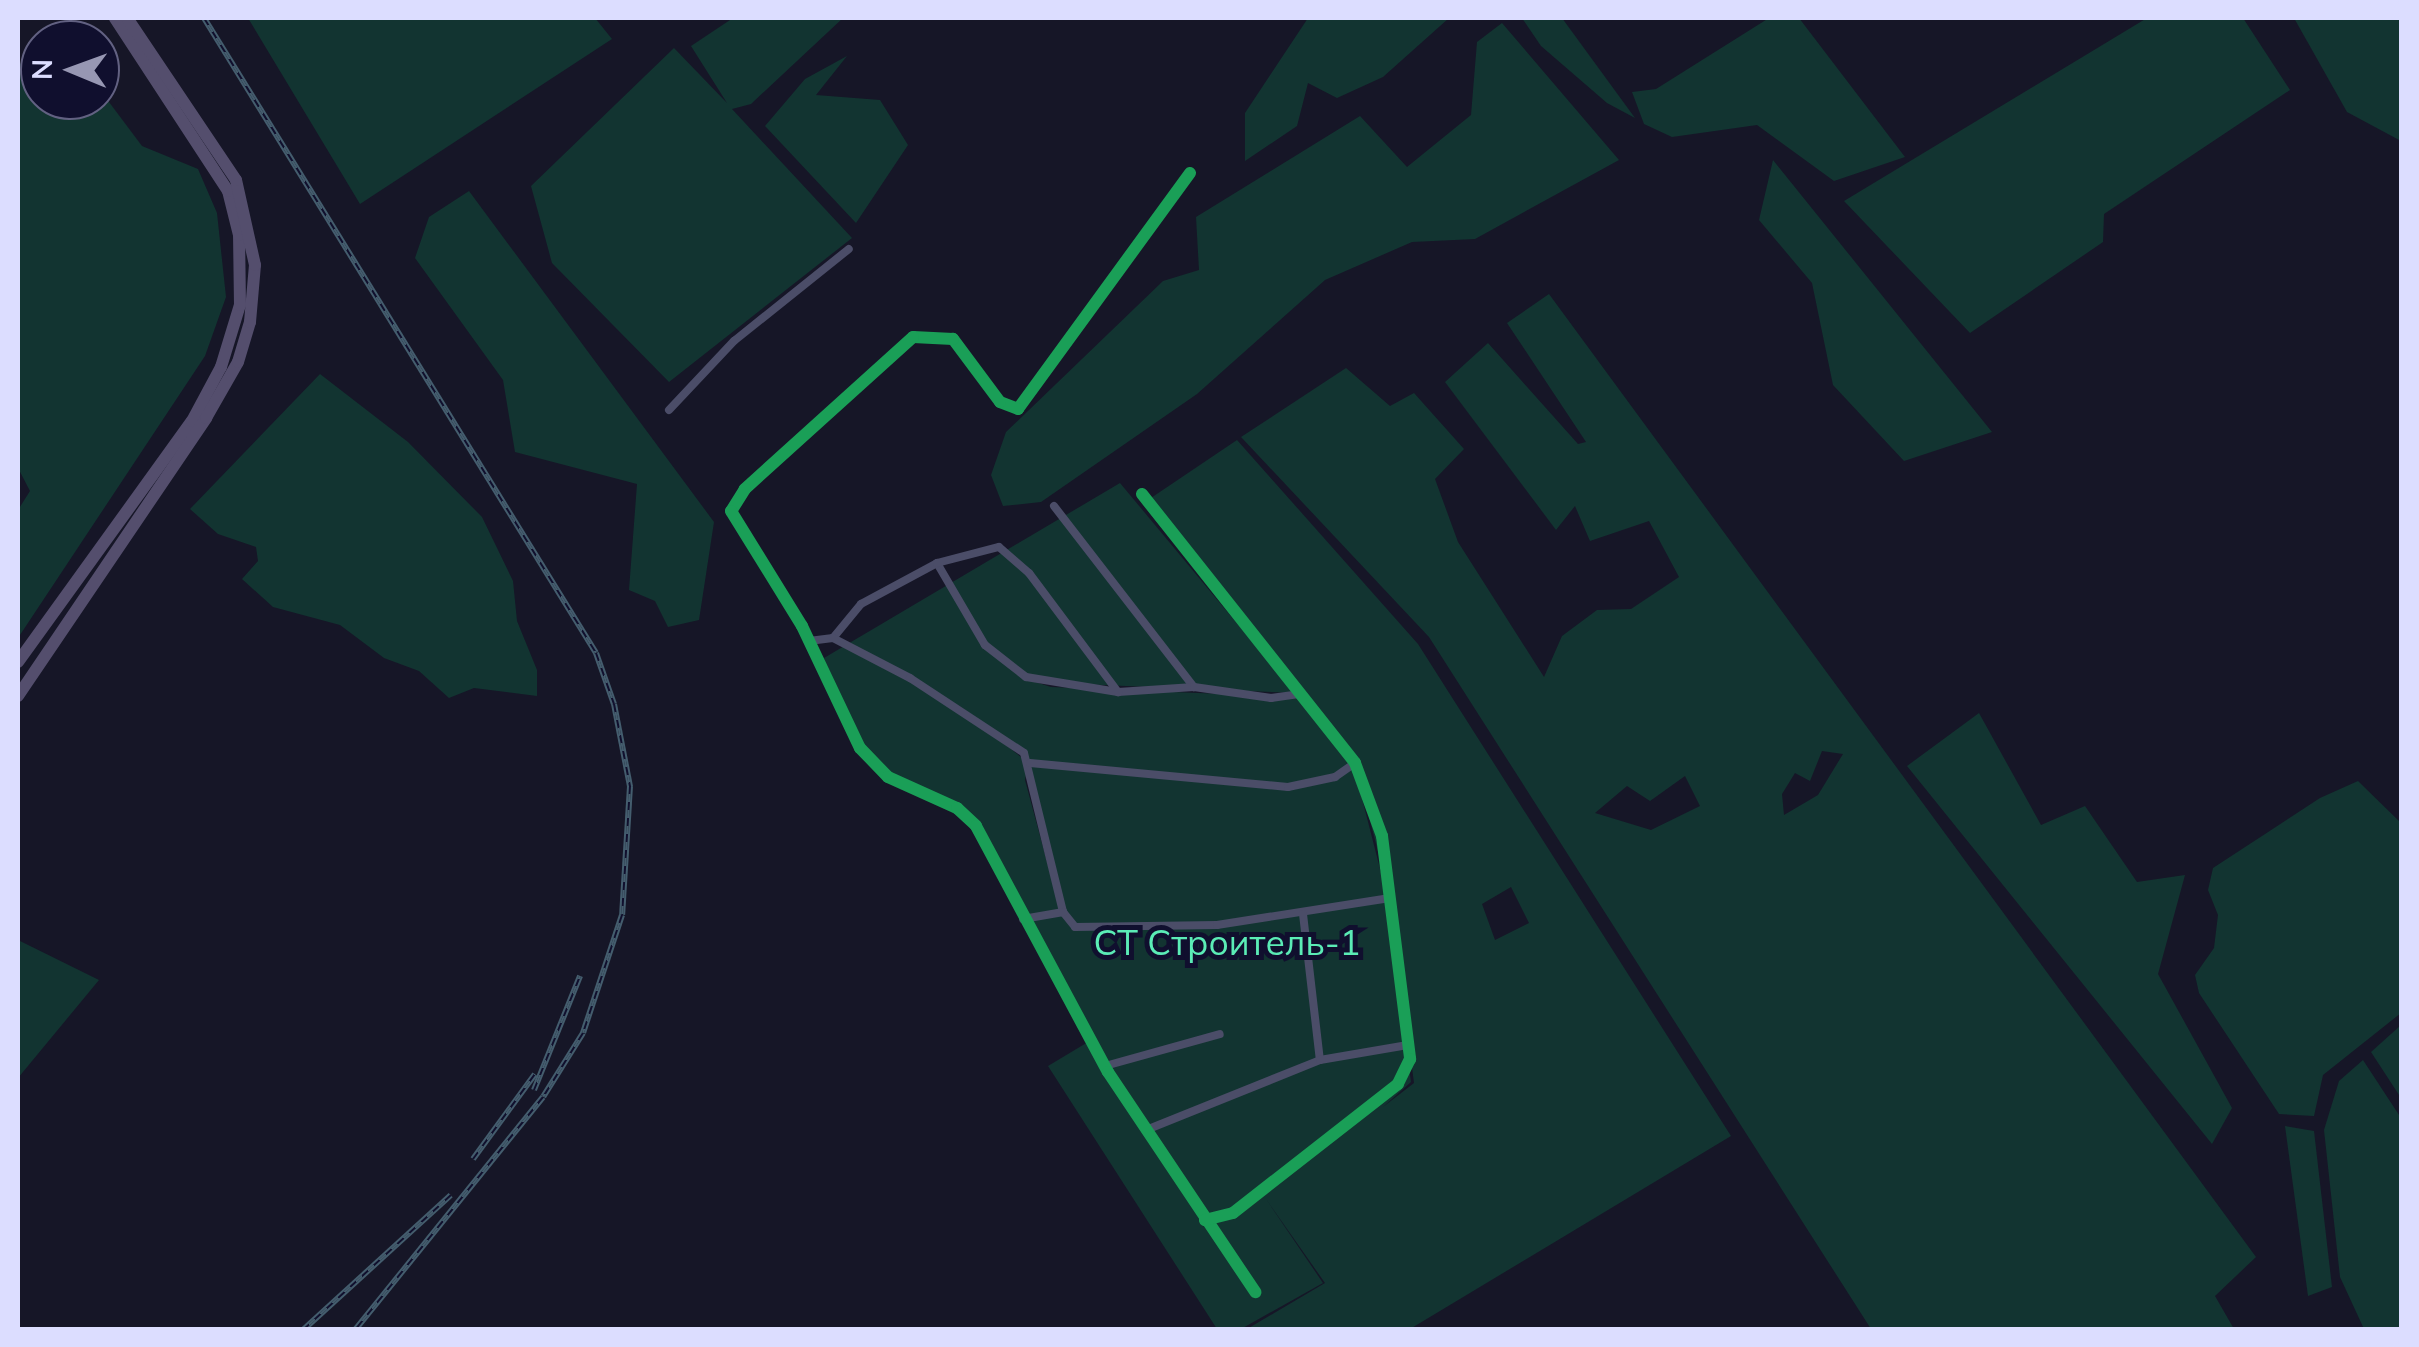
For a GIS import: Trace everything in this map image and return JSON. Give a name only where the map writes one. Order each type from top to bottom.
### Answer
[{"type":"main road","points":[[18,683],[18,663],[192,420],[221,367],[239,315],[243,270],[228,192],[115,18]]},
{"type":"main road","points":[[18,696],[206,418],[238,362],[250,322],[255,265],[236,180],[127,18]]},
{"type":"street","points":[[1190,173],[1018,409],[1000,402],[953,339],[913,337],[745,488],[731,511],[809,641],[860,748],[888,777],[968,817],[1105,1066],[1255,1292]]},
{"type":"street","points":[[669,410],[734,340],[849,249]]},
{"type":"street","points":[[1142,494],[1355,763],[1382,836],[1408,1045],[1408,1068],[1398,1084],[1233,1213],[1205,1220]]},
{"type":"street","points":[[1054,506],[1194,687]]},
{"type":"street","points":[[833,638],[860,604],[937,563],[999,547],[1030,574],[1118,692]]},
{"type":"street","points":[[937,563],[1004,664],[1051,684],[1118,692],[1194,687],[1271,698],[1299,694]]},
{"type":"street","points":[[809,641],[833,638],[1003,734],[1030,762],[1288,786],[1335,777],[1355,763]]},
{"type":"street","points":[[1030,762],[1028,780],[1068,924],[1090,930],[1218,926],[1390,898]]},
{"type":"street","points":[[1023,918],[1063,912]]},
{"type":"street","points":[[1303,914],[1320,1060]]},
{"type":"street","points":[[1105,1066],[1220,1034]]},
{"type":"street","points":[[1146,1130],[1320,1060],[1408,1045]]},
{"type":"green space","points":[[248,18],[595,18],[612,39],[360,204]]},
{"type":"green space","points":[[733,18],[843,18],[751,104],[732,109],[852,238],[669,382],[552,263],[531,186],[674,48],[727,103],[691,46]]},
{"type":"green space","points":[[1308,18],[1449,18],[1383,77],[1337,98],[1308,83],[1297,126],[1245,161],[1245,113]]},
{"type":"green space","points":[[1522,18],[1562,18],[1635,118],[1607,103],[1541,46]]},
{"type":"green space","points":[[1769,18],[1799,18],[1905,157],[1834,181],[1757,125],[1672,137],[1644,124],[1632,92],[1656,89]]},
{"type":"green space","points":[[2147,18],[2243,18],[2290,90],[2104,214],[2103,242],[1970,333],[1844,201]]},
{"type":"green space","points":[[2294,18],[2401,18],[2401,141],[2347,112]]},
{"type":"green space","points":[[1502,23],[1619,160],[1475,239],[1412,242],[1325,280],[1197,394],[1041,502],[1003,506],[991,475],[1006,432],[1163,281],[1199,270],[1196,217],[1360,116],[1407,167],[1471,115],[1477,42]]},
{"type":"green space","points":[[847,56],[816,95],[880,100],[908,145],[856,223],[765,126],[805,79]]},
{"type":"green space","points":[[18,64],[20,120],[120,120],[120,117],[142,146],[198,169],[217,213],[226,297],[205,356],[18,638],[18,510],[30,491],[18,468]]},
{"type":"green space","points":[[1773,160],[1992,432],[1904,461],[1833,385],[1812,283],[1759,220]]},
{"type":"green space","points":[[469,191],[714,522],[699,620],[668,627],[655,601],[629,590],[637,484],[515,452],[503,380],[415,258],[429,217]]},
{"type":"green space","points":[[1549,294],[2256,1257],[2215,1296],[2234,1329],[1871,1329],[1429,637],[1241,437],[1346,368],[1390,406],[1414,393],[1464,449],[1435,479],[1458,542],[1544,677],[1562,636],[1597,610],[1631,609],[1679,577],[1649,521],[1590,541],[1575,506],[1556,530],[1445,382],[1488,343],[1578,444],[1586,442],[1507,323]],"holes":[[[1822,751],[1843,754],[1818,795],[1784,815],[1782,794],[1795,773],[1810,781]],[[1685,776],[1700,806],[1651,830],[1595,813],[1627,786],[1650,801]]]},
{"type":"green space","points":[[320,374],[408,442],[482,517],[513,581],[517,621],[537,670],[537,696],[474,688],[449,698],[419,671],[384,658],[340,625],[273,607],[242,579],[258,561],[256,547],[218,534],[190,509]]},
{"type":"green space","name":"СТ Строитель-1","points":[[1237,440],[1418,644],[1731,1136],[1410,1329],[1247,1329],[1325,1283],[1266,1199],[1323,1283],[1241,1329],[1217,1329],[1048,1066],[1093,1039],[1027,920],[1065,913],[1027,753],[958,705],[1028,763],[1025,780],[1060,910],[1025,916],[977,825],[958,806],[890,776],[861,747],[840,711],[824,658],[1120,483],[1295,693],[1053,683],[1028,676],[986,643],[983,647],[1026,679],[1051,687],[1298,697],[1354,767],[1387,896],[1411,1082],[1383,1107],[1414,1083],[1390,898],[1355,763],[1142,504]],"holes":[[[1511,887],[1529,923],[1495,940],[1482,904]]]},
{"type":"green space","points":[[1979,713],[2041,825],[2085,806],[2137,882],[2185,875],[2158,974],[2232,1108],[2212,1144],[1907,766]]},
{"type":"green space","points":[[2358,781],[2401,823],[2401,1013],[2323,1075],[2314,1116],[2279,1114],[2199,993],[2195,975],[2214,948],[2218,915],[2208,890],[2213,868],[2320,798]]},
{"type":"green space","points":[[18,940],[99,980],[18,1078]]},
{"type":"green space","points":[[2401,1025],[2401,1098],[2371,1052]]},
{"type":"green space","points":[[2363,1060],[2401,1118],[2401,1329],[2364,1329],[2340,1277],[2324,1130],[2339,1081]]},
{"type":"green space","points":[[2285,1126],[2314,1131],[2332,1287],[2308,1296]]},
{"type":"railway","points":[[204,18],[596,653],[614,704],[630,786],[622,915],[583,1033],[543,1097],[355,1330]]},
{"type":"railway","points":[[534,1090],[580,976]]},
{"type":"railway","points":[[473,1159],[535,1074]]},
{"type":"railway","points":[[303,1330],[451,1195]]},
{"type":"cycle path","points":[[1190,173],[1018,409],[1000,402],[953,339],[913,337],[745,489],[731,511],[802,626],[860,748],[888,777],[957,808],[976,826],[1108,1072],[1255,1292]]},
{"type":"cycle path","points":[[1142,494],[1355,763],[1382,836],[1410,1059],[1398,1084],[1233,1213],[1205,1220]]}]
